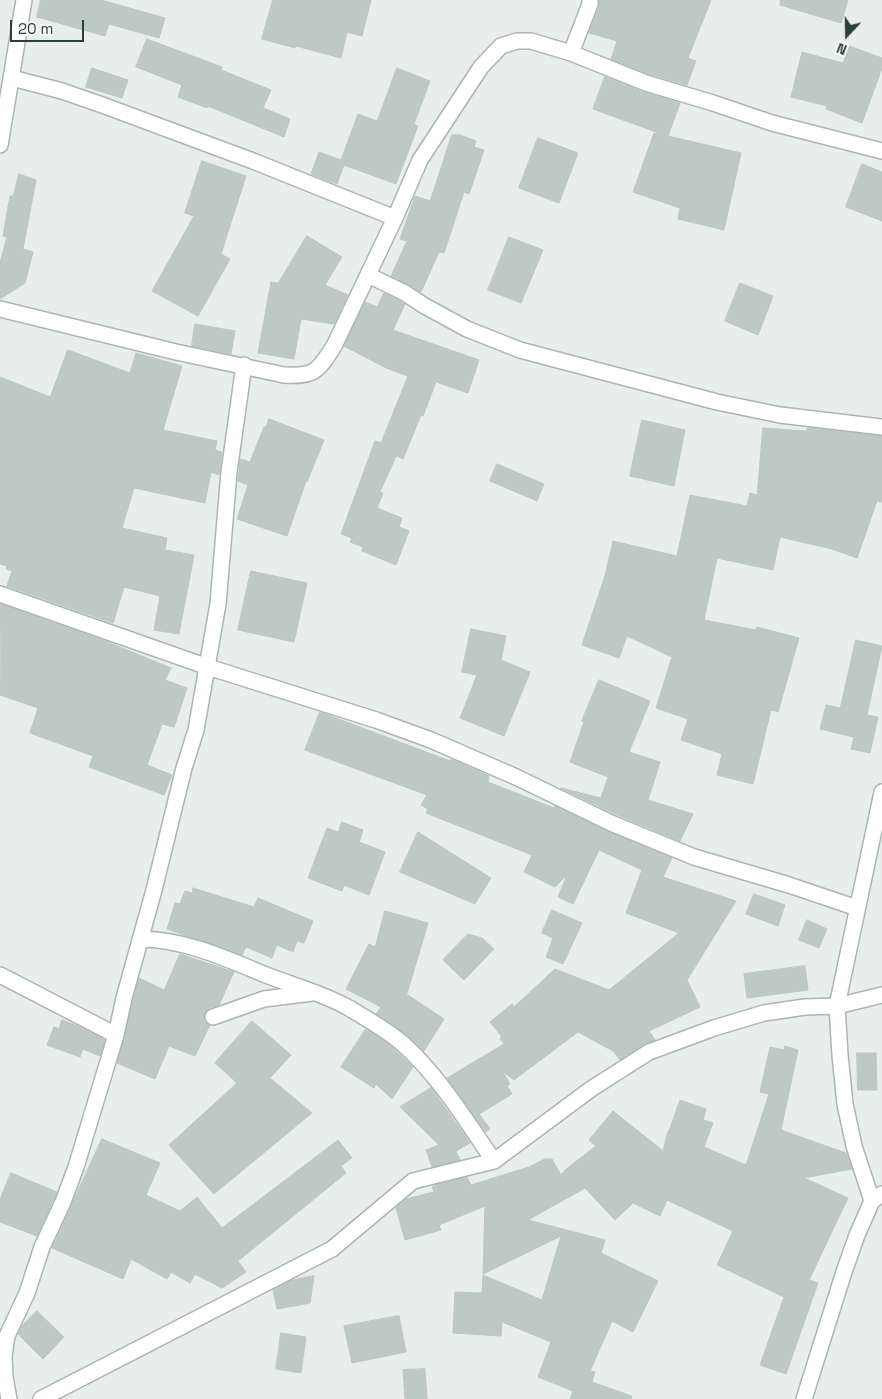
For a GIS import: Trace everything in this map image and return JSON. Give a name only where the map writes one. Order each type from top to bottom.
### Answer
[{"type":"street","points":[[0,143],[24,0]]},
{"type":"street","points":[[572,53],[590,0]]},
{"type":"street","points":[[0,309],[176,352],[284,375],[299,376],[312,373],[325,360],[334,346],[395,218],[420,160],[465,90],[491,54],[501,46],[517,41],[531,41],[572,53],[646,83],[713,103],[772,124],[882,151]]},
{"type":"street","points":[[12,78],[62,91],[253,160],[395,218]]},
{"type":"street","points":[[368,275],[467,329],[520,350],[718,402],[780,415],[882,427]]},
{"type":"street","points":[[9,1399],[4,1356],[7,1336],[27,1293],[42,1247],[63,1202],[76,1167],[116,1035],[184,768],[196,730],[218,604],[229,472],[244,365]]},
{"type":"street","points":[[0,594],[208,667],[376,720],[431,740],[516,777],[610,824],[694,857],[789,885],[857,908]]},
{"type":"street","points":[[804,1399],[844,1272],[877,1198],[854,1146],[846,1104],[840,1055],[837,1006],[882,792]]},
{"type":"street","points":[[140,939],[161,939],[184,945],[316,992],[348,1008],[381,1028],[403,1044],[422,1064],[455,1105],[494,1161]]},
{"type":"street","points":[[0,975],[116,1035]]},
{"type":"street","points":[[213,1017],[264,999],[316,992]]},
{"type":"street","points":[[41,1399],[332,1249],[413,1181],[494,1161],[591,1089],[649,1052],[714,1028],[764,1013],[805,1007],[837,1006],[882,995]]},
{"type":"building","points":[[41,0],[101,0],[165,18],[159,38],[109,24],[105,36],[37,17]]},
{"type":"building","points":[[273,0],[371,0],[362,36],[347,32],[341,58],[262,39]]},
{"type":"building","points":[[599,0],[711,0],[688,58],[696,61],[687,85],[649,74],[611,59],[617,41],[589,33],[599,7]]},
{"type":"building","points":[[781,0],[848,0],[841,23],[780,5]]},
{"type":"building","points":[[147,39],[222,67],[221,70],[271,90],[263,108],[290,119],[284,137],[208,106],[207,108],[178,97],[182,85],[136,67]]},
{"type":"building","points":[[849,46],[882,58],[882,68],[862,123],[826,109],[827,106],[791,97],[802,52],[843,63]]},
{"type":"building","points":[[92,68],[128,80],[122,98],[86,87]]},
{"type":"building","points":[[397,68],[430,81],[414,124],[418,126],[396,184],[344,165],[337,184],[311,174],[319,152],[341,160],[358,114],[377,121]]},
{"type":"building","points":[[605,77],[643,92],[680,103],[668,136],[741,153],[724,230],[678,219],[680,208],[633,192],[654,133],[667,136],[593,109]]},
{"type":"building","points":[[452,135],[460,135],[476,141],[474,147],[484,150],[469,194],[464,192],[444,253],[439,252],[421,292],[391,276],[407,241],[400,239],[415,196],[430,201]]},
{"type":"building","points":[[538,138],[578,153],[559,203],[519,188]]},
{"type":"building","points":[[202,161],[246,176],[221,254],[230,259],[198,316],[152,291],[194,216],[185,213]]},
{"type":"building","points":[[862,164],[882,172],[882,221],[846,207]]},
{"type":"building","points":[[19,174],[36,180],[23,249],[33,252],[25,283],[0,299],[0,263],[7,237],[3,236],[10,196],[13,196]]},
{"type":"building","points":[[307,236],[342,257],[325,285],[348,295],[334,324],[301,319],[294,359],[258,353],[271,282],[278,283]]},
{"type":"building","points":[[509,237],[543,250],[521,303],[488,290]]},
{"type":"building","points":[[740,283],[773,296],[758,335],[725,321]]},
{"type":"building","points":[[384,293],[405,304],[393,330],[479,360],[468,393],[436,382],[403,459],[396,456],[380,492],[383,493],[377,508],[402,518],[399,527],[409,531],[396,565],[362,551],[363,547],[350,542],[352,538],[341,534],[375,441],[381,443],[408,376],[386,368],[344,346],[365,302],[377,307]]},
{"type":"building","points":[[195,324],[235,331],[231,354],[192,346]]},
{"type":"building","points":[[68,350],[130,373],[136,353],[182,366],[163,430],[217,441],[215,450],[222,452],[219,475],[211,472],[205,503],[134,488],[122,528],[167,538],[165,550],[194,555],[179,634],[154,630],[160,596],[124,587],[113,623],[7,586],[12,571],[6,569],[7,566],[0,564],[0,377],[50,397]]},
{"type":"building","points":[[269,419],[324,440],[306,481],[287,536],[237,519],[248,485],[238,481],[240,459],[250,462]]},
{"type":"building","points":[[642,420],[685,430],[674,486],[630,476]]},
{"type":"building","points":[[763,428],[807,431],[807,428],[882,436],[882,502],[877,501],[857,558],[832,549],[780,537],[773,570],[717,558],[704,620],[756,630],[757,627],[799,638],[778,712],[771,710],[753,784],[717,775],[722,754],[681,740],[688,719],[656,708],[672,657],[627,636],[619,658],[582,645],[605,576],[613,541],[677,556],[690,495],[747,506],[750,493],[757,495]]},
{"type":"building","points":[[497,464],[544,484],[537,501],[490,481]]},
{"type":"building","points":[[251,571],[307,583],[294,642],[238,630]]},
{"type":"building","points":[[1,604],[105,641],[171,668],[165,680],[187,688],[174,727],[162,724],[147,765],[172,775],[164,795],[89,767],[93,756],[30,733],[38,708],[0,695]]},
{"type":"building","points":[[471,629],[506,636],[501,660],[530,672],[504,736],[460,718],[477,675],[462,672]]},
{"type":"building","points":[[856,640],[882,646],[867,715],[878,717],[870,753],[851,749],[854,737],[820,729],[826,705],[840,708]]},
{"type":"building","points":[[599,680],[650,701],[629,752],[660,762],[648,800],[693,814],[680,841],[615,814],[561,788],[601,798],[608,777],[570,762],[584,722],[582,721]]},
{"type":"building","points":[[320,712],[450,761],[451,759],[489,776],[488,782],[554,808],[555,806],[607,831],[672,858],[663,877],[736,901],[687,980],[700,1007],[649,1031],[655,1040],[644,1044],[620,1060],[613,1051],[578,1032],[514,1080],[502,1071],[510,1084],[507,1086],[512,1094],[479,1114],[490,1129],[486,1132],[447,1078],[504,1044],[500,1038],[502,1037],[490,1022],[512,1004],[514,1007],[555,969],[609,990],[679,933],[626,913],[642,870],[599,850],[573,904],[558,897],[567,875],[555,887],[524,872],[532,855],[426,813],[428,809],[421,805],[427,795],[305,750]]},
{"type":"building","points":[[342,822],[363,830],[359,842],[385,852],[369,895],[344,885],[342,891],[308,878],[327,828],[338,832]]},
{"type":"building","points":[[418,832],[491,878],[475,904],[400,872]]},
{"type":"building","points":[[193,888],[254,907],[258,898],[313,921],[304,943],[297,941],[293,952],[277,945],[272,958],[246,947],[242,955],[167,929],[175,903],[180,904],[185,891],[192,893]]},
{"type":"building","points":[[754,894],[785,905],[778,926],[746,914]]},
{"type":"building","points":[[552,910],[582,923],[563,964],[546,957],[553,938],[542,933]]},
{"type":"building","points":[[385,911],[428,923],[406,997],[408,995],[444,1019],[424,1051],[403,1032],[376,1014],[381,1007],[346,989],[369,944],[375,947]]},
{"type":"building","points":[[807,920],[827,929],[819,948],[799,940]]},
{"type":"building","points":[[468,934],[482,938],[494,949],[464,980],[443,960]]},
{"type":"building","points":[[180,954],[234,972],[219,1005],[209,1008],[204,1015],[204,1021],[210,1025],[195,1056],[169,1046],[155,1079],[117,1063],[139,978],[164,990]]},
{"type":"building","points":[[805,966],[808,990],[747,998],[744,974]]},
{"type":"building","points":[[62,1020],[105,1040],[100,1056],[83,1049],[80,1057],[47,1045],[54,1027],[59,1029]]},
{"type":"building","points":[[252,1021],[291,1055],[270,1078],[312,1113],[214,1194],[169,1145],[237,1083],[215,1063]]},
{"type":"building","points":[[366,1029],[391,1046],[413,1067],[392,1099],[376,1084],[374,1088],[341,1067]]},
{"type":"building","points":[[785,1046],[798,1050],[781,1130],[846,1153],[852,1169],[804,1178],[848,1198],[809,1280],[818,1283],[786,1374],[760,1365],[784,1297],[717,1265],[733,1231],[667,1200],[660,1216],[633,1203],[615,1220],[585,1188],[528,1220],[605,1240],[601,1253],[658,1281],[633,1332],[612,1321],[590,1371],[595,1372],[592,1382],[632,1396],[631,1399],[570,1399],[573,1391],[538,1377],[551,1342],[502,1322],[501,1336],[453,1333],[455,1292],[482,1293],[483,1275],[542,1300],[561,1236],[483,1274],[485,1206],[439,1225],[441,1230],[405,1240],[396,1208],[406,1199],[434,1192],[432,1187],[438,1184],[467,1177],[471,1185],[529,1167],[545,1159],[552,1159],[561,1175],[596,1146],[589,1140],[613,1111],[663,1151],[668,1131],[680,1100],[706,1109],[703,1120],[713,1123],[704,1147],[746,1165],[769,1094],[760,1092],[770,1047],[784,1050]]},
{"type":"building","points":[[857,1053],[876,1053],[877,1090],[858,1090]]},
{"type":"building","points":[[431,1088],[470,1143],[456,1151],[460,1160],[432,1167],[426,1150],[439,1145],[400,1107]]},
{"type":"building","points":[[102,1139],[160,1163],[146,1195],[180,1211],[197,1197],[222,1228],[338,1140],[352,1158],[341,1166],[346,1173],[238,1261],[246,1272],[222,1288],[195,1274],[190,1283],[171,1272],[167,1279],[131,1259],[123,1279],[52,1248]]},
{"type":"building","points":[[11,1173],[57,1192],[37,1236],[0,1222],[0,1200]]},
{"type":"building","points":[[314,1276],[310,1303],[277,1309],[273,1290],[292,1280]]},
{"type":"building","points":[[37,1311],[64,1337],[43,1359],[18,1334],[22,1326]]},
{"type":"building","points":[[399,1316],[406,1352],[352,1363],[344,1326]]},
{"type":"building","points":[[281,1333],[306,1337],[301,1373],[276,1369]]},
{"type":"building","points":[[425,1369],[427,1399],[405,1399],[403,1370]]}]
